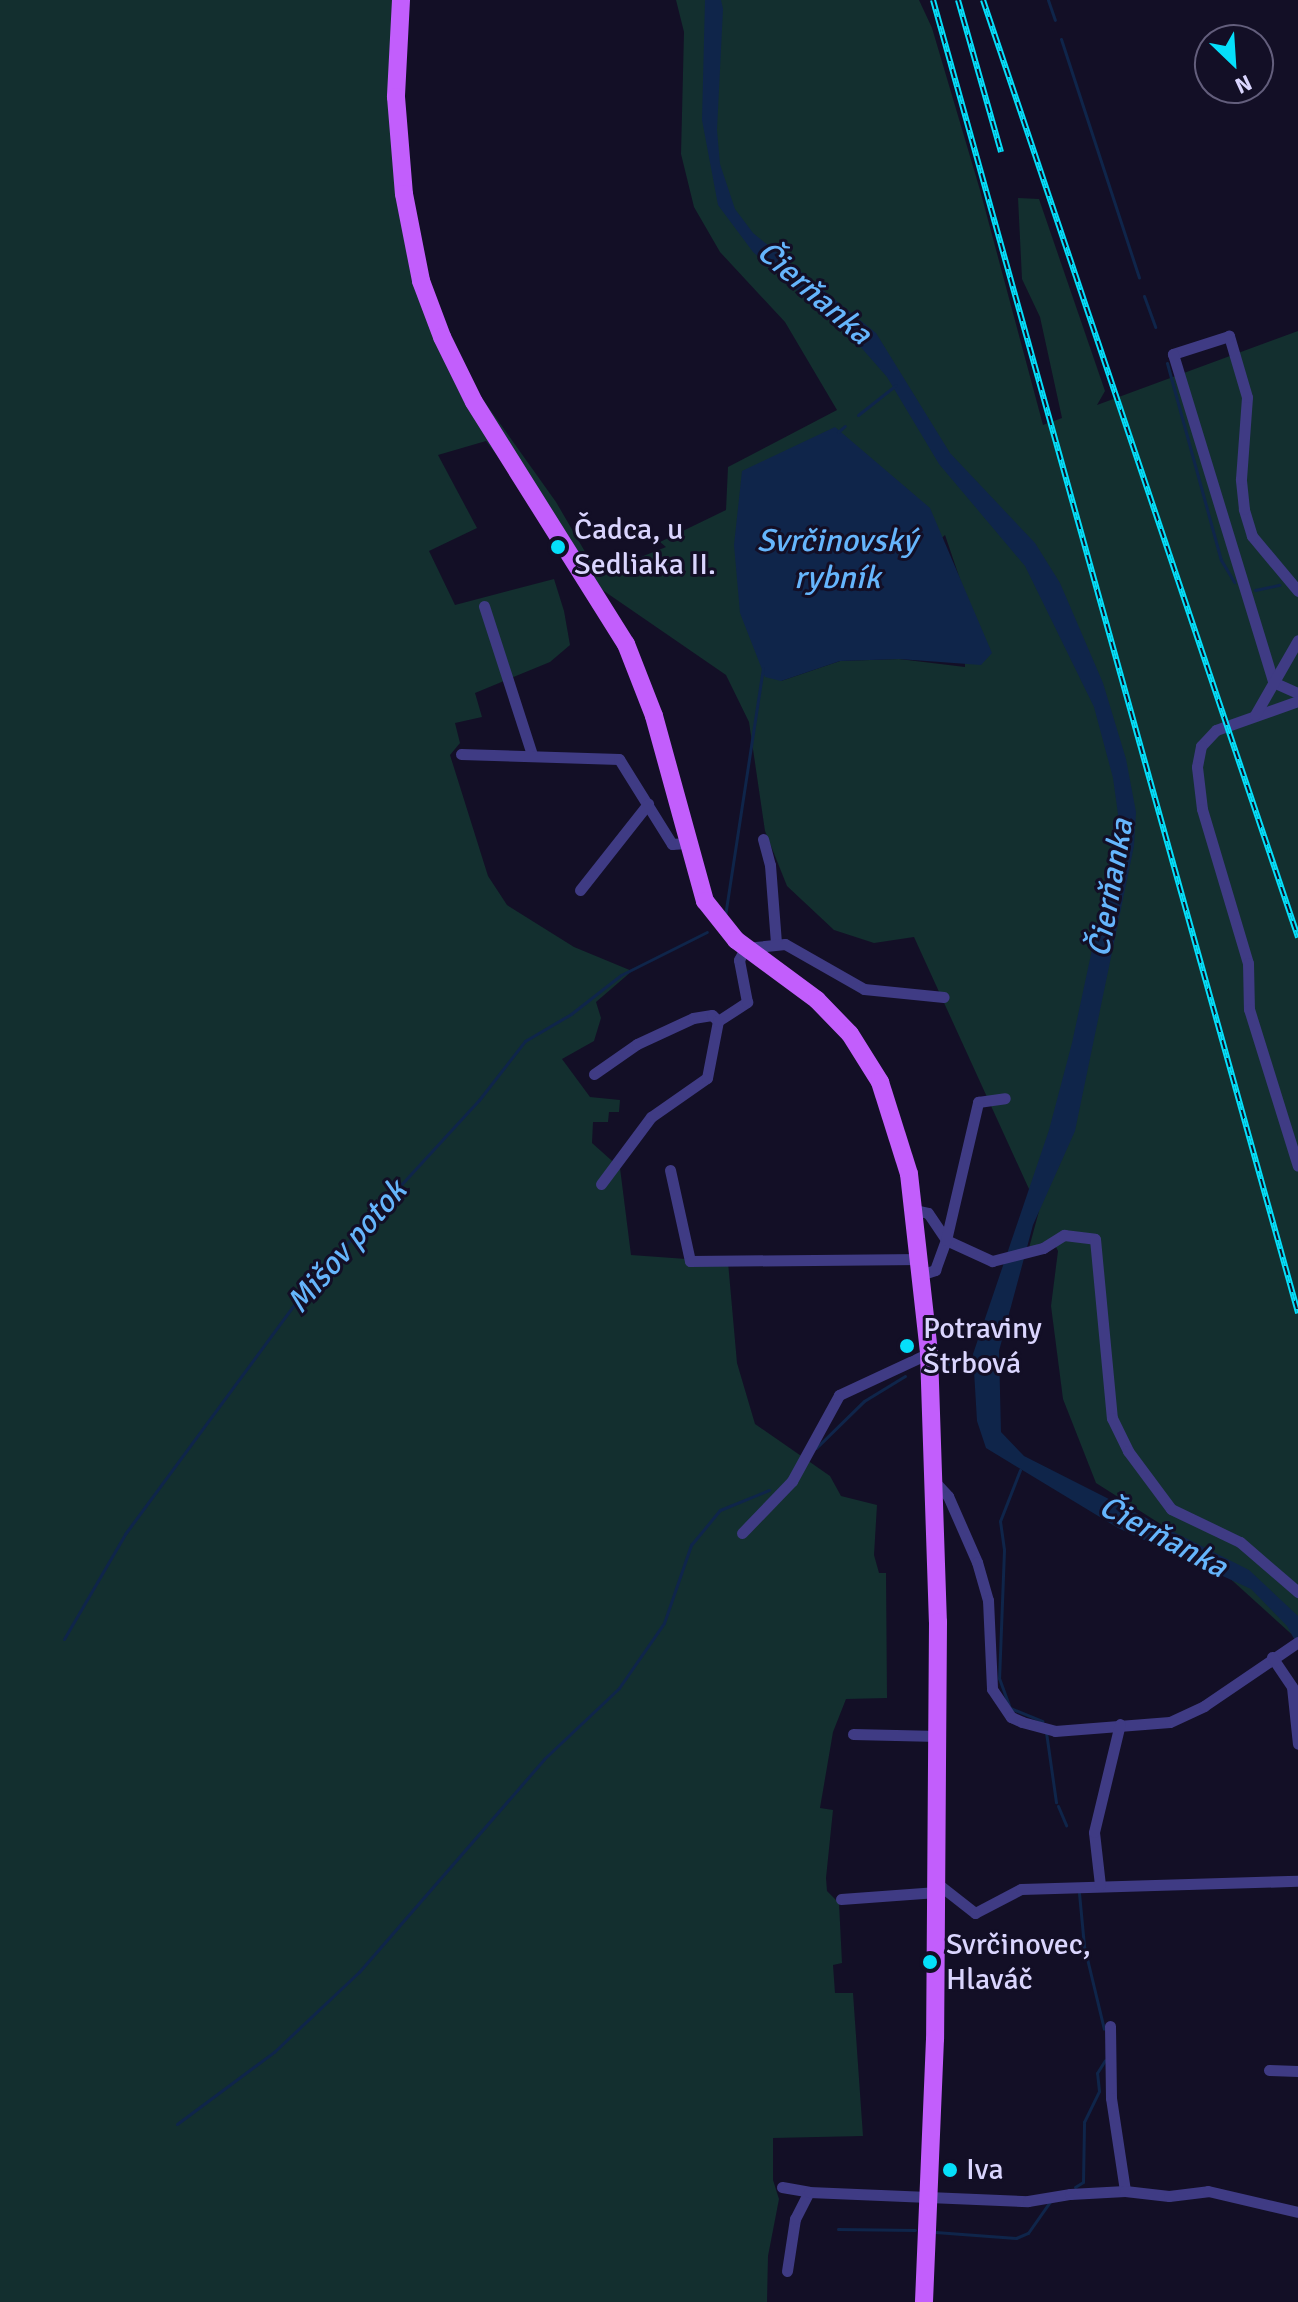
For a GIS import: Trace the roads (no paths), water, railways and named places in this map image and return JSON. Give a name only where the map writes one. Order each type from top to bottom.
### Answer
[{"type":"main road","points":[[401,0],[397,121],[408,222],[425,294],[474,402],[626,644],[662,741],[686,843],[705,901],[745,948],[817,1000],[863,1052],[896,1122],[915,1210],[922,1267],[935,1482],[938,1888],[924,2302]]},
{"type":"street","points":[[1298,591],[1252,536],[1244,509],[1241,479],[1247,397],[1229,336],[1173,354],[1273,682],[1298,693]]},
{"type":"street","points":[[484,606],[532,755]]},
{"type":"street","points":[[1251,718],[1270,695],[1273,682],[1298,640]]},
{"type":"street","points":[[1298,701],[1206,737],[1199,757],[1202,809],[1248,963],[1249,1009],[1298,1166]]},
{"type":"street","points":[[461,754],[619,759],[672,844],[686,843]]},
{"type":"street","points":[[580,890],[648,804]]},
{"type":"street","points":[[763,839],[770,865],[776,943]]},
{"type":"street","points":[[601,1184],[651,1117],[707,1078],[718,1021],[747,1002],[739,960],[745,948],[776,943],[864,989],[944,997]]},
{"type":"street","points":[[594,1074],[637,1044],[693,1018],[712,1015],[718,1021]]},
{"type":"street","points":[[670,1170],[690,1261],[922,1267],[935,1270],[946,1240],[978,1102],[1005,1098]]},
{"type":"street","points":[[915,1210],[928,1213],[946,1240],[992,1261],[1043,1248],[1064,1235],[1095,1239],[1112,1418],[1148,1479],[1171,1509],[1240,1542],[1298,1592]]},
{"type":"street","points":[[742,1533],[792,1481],[839,1395],[929,1353]]},
{"type":"street","points":[[935,1482],[948,1496],[977,1562],[988,1600],[987,1670],[1001,1705],[1011,1717],[1055,1731],[1170,1722],[1204,1706],[1298,1642]]},
{"type":"street","points":[[1275,1655],[1292,1687],[1298,1744]]},
{"type":"street","points":[[1100,1885],[1094,1832],[1120,1724]]},
{"type":"street","points":[[853,1734],[938,1736]]},
{"type":"street","points":[[841,1899],[859,1894],[938,1888],[975,1913],[1021,1889],[1298,1881]]},
{"type":"street","points":[[1110,2026],[1111,2098],[1125,2191]]},
{"type":"street","points":[[1269,2070],[1298,2071]]},
{"type":"street","points":[[782,2187],[809,2192],[927,2193],[1028,2201],[1125,2191],[1169,2196],[1208,2191],[1298,2212]]},
{"type":"street","points":[[787,2271],[795,2219],[809,2192]]},
{"type":"water","name":"Čierňanka","points":[[705,0],[721,0],[723,9],[717,130],[720,164],[735,209],[753,233],[876,333],[950,453],[1035,543],[1060,583],[1103,683],[1126,759],[1136,812],[1134,846],[1075,1131],[1033,1225],[999,1351],[1001,1432],[1024,1456],[1249,1570],[1298,1616],[1298,1646],[1287,1626],[1251,1589],[1118,1528],[986,1448],[977,1421],[973,1354],[1049,1130],[1072,1043],[1111,861],[1118,814],[1113,778],[1094,707],[1025,566],[939,464],[887,377],[859,345],[753,252],[718,205],[702,120]]},
{"type":"water","name":"Svrčinovský rybník","points":[[835,427],[930,508],[992,653],[981,665],[899,659],[840,661],[781,681],[765,677],[740,613],[734,545],[742,471]]},
{"type":"waterway","points":[[1048,0],[1055,20]]},
{"type":"waterway","points":[[1061,39],[1139,278]]},
{"type":"waterway","points":[[1144,296],[1155,327]]},
{"type":"waterway","points":[[1167,363],[1221,560],[1234,582]]},
{"type":"waterway","name":"Mišov potok","points":[[858,415],[896,385]]},
{"type":"waterway","name":"Mišov potok","points":[[838,432],[845,426]]},
{"type":"waterway","points":[[1255,590],[1279,585]]},
{"type":"waterway","name":"Mišov potok","points":[[725,916],[763,668]]},
{"type":"waterway","name":"Mišov potok","points":[[64,1639],[125,1534],[307,1287],[479,1100],[525,1041],[571,1014],[621,975],[707,932]]},
{"type":"waterway","points":[[948,1364],[976,1358]]},
{"type":"waterway","points":[[816,1448],[864,1401],[905,1376]]},
{"type":"waterway","points":[[1020,1470],[1000,1521],[1004,1550],[999,1678],[1010,1708],[1043,1721]]},
{"type":"waterway","points":[[177,2124],[274,2052],[359,1972],[544,1759],[619,1688],[664,1623],[691,1545],[720,1510],[769,1490]]},
{"type":"waterway","points":[[1046,1732],[1056,1802]]},
{"type":"waterway","points":[[1058,1806],[1066,1825]]},
{"type":"waterway","points":[[1079,1893],[1084,1946],[1104,2029]]},
{"type":"waterway","points":[[1075,2187],[1083,2182],[1084,2122],[1099,2091],[1097,2073],[1105,2060]]},
{"type":"waterway","points":[[935,2232],[1016,2238],[1028,2233],[1050,2201]]},
{"type":"waterway","points":[[838,2229],[915,2230]]},
{"type":"railway","points":[[933,0],[1298,1313]]},
{"type":"railway","points":[[958,0],[1001,152]]},
{"type":"railway","points":[[983,0],[1298,937]]},
{"type":"place","name":"Čadca, u Sedliaka II.","points":[[558,547]]},
{"type":"place","name":"Potraviny Štrbová","points":[[907,1346]]},
{"type":"place","name":"Svrčinovec, Hlaváč","points":[[930,1962]]},
{"type":"place","name":"Iva","points":[[950,2170]]}]
